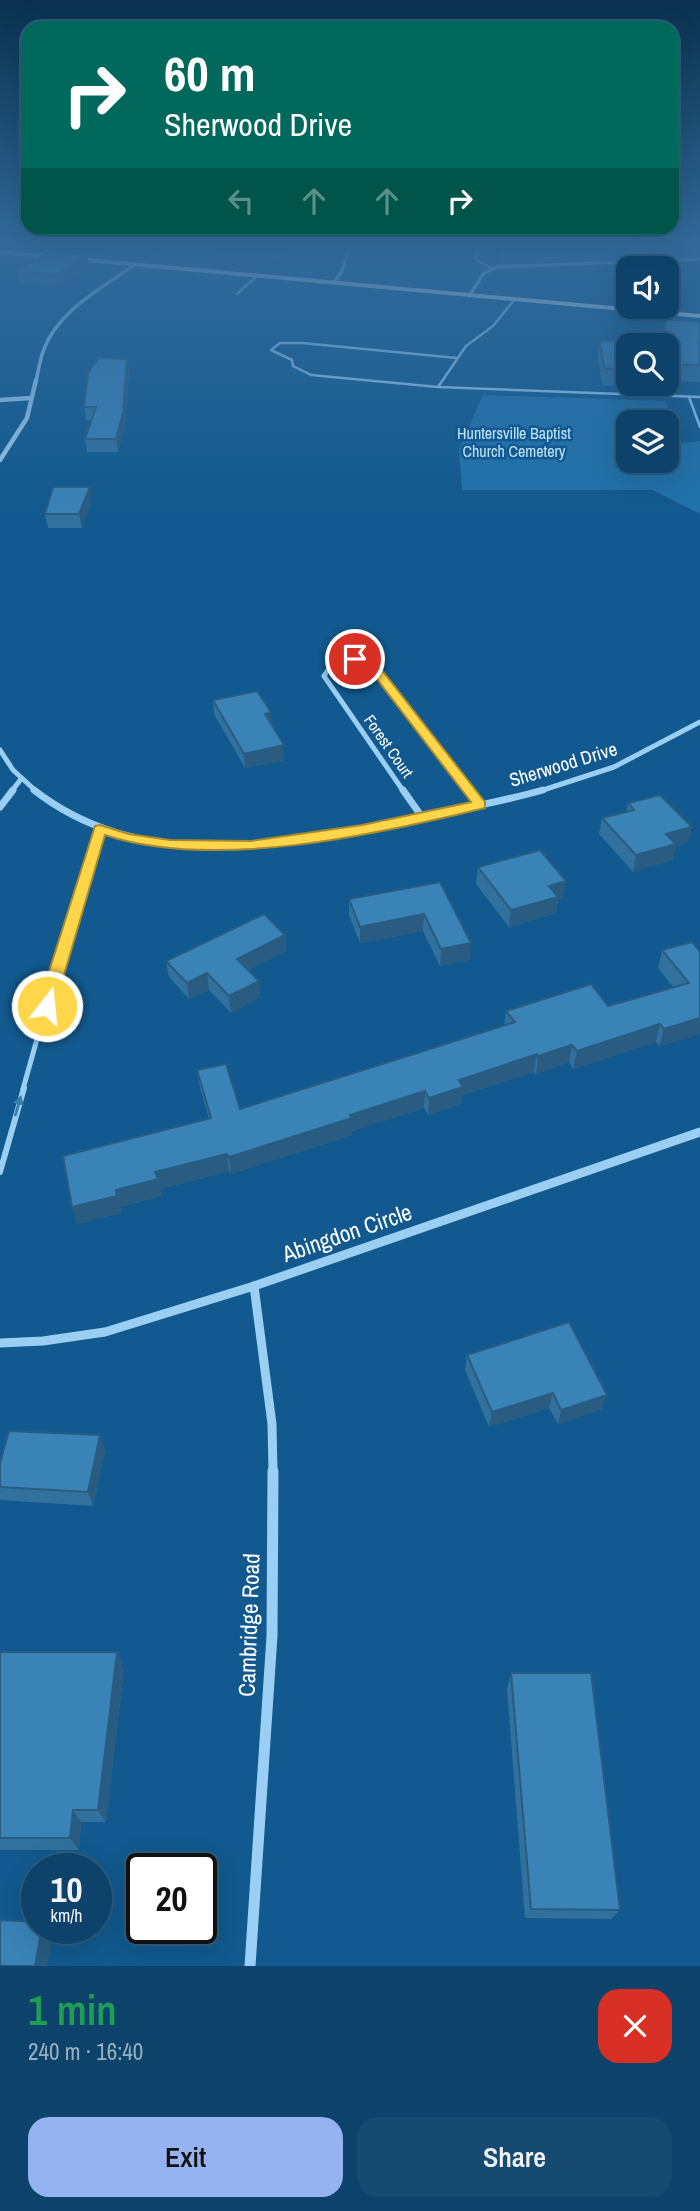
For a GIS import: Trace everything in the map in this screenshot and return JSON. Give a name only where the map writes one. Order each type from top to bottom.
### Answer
[{"type":"street","points":[[0,460],[22,428],[44,348],[52,334]]},
{"type":"street","points":[[0,400],[31,398]]},
{"type":"street","name":"Forest Court","points":[[422,817],[324,676],[327,667],[339,660],[355,659],[370,663],[480,805]]},
{"type":"street","name":"Sherwood Drive","points":[[0,750],[21,779],[57,808],[100,829],[127,838],[170,845],[251,845],[350,831],[480,805],[600,772],[631,760],[700,722]]},
{"type":"street","points":[[0,807],[21,779]]},
{"type":"street","name":"Abingdon Circle","points":[[0,1343],[43,1341],[105,1332],[254,1286],[700,1132]]},
{"type":"street","name":"Cambridge Road","points":[[250,1966],[272,1636],[274,1535],[272,1424],[254,1286]]},
{"type":"lane","points":[[438,387],[466,346],[481,334]]},
{"type":"lane","points":[[457,358],[290,342],[280,343],[271,350],[292,360],[293,366],[311,375],[438,387],[700,397]]},
{"type":"lane","points":[[689,397],[700,427]]},
{"type":"lane","points":[[0,1172],[75,904],[100,829]]},
{"type":"green space","name":"Huntersville Baptist Church Cemetery","points":[[483,395],[666,401],[669,410],[616,410],[616,473],[679,473],[679,444],[700,441],[700,514],[653,490],[462,490],[459,449]]},
{"type":"building","points":[[679,334],[700,334],[700,365],[679,364]]},
{"type":"building","points":[[600,341],[616,341],[616,369],[604,368]]},
{"type":"building","points":[[99,358],[127,359],[123,413],[116,439],[85,439],[96,407],[84,407],[88,373]]},
{"type":"building","points":[[53,487],[90,487],[79,514],[45,514]]},
{"type":"building","points":[[257,691],[271,712],[265,714],[284,745],[244,754],[213,700]]},
{"type":"building","points":[[660,795],[692,827],[666,834],[676,844],[636,855],[602,818],[634,810],[628,803]]},
{"type":"building","points":[[540,850],[566,881],[549,886],[558,897],[511,910],[478,867]]},
{"type":"building","points":[[440,882],[471,943],[441,949],[424,914],[360,927],[349,899]]},
{"type":"building","points":[[264,914],[285,935],[237,959],[259,981],[229,996],[207,973],[187,983],[166,961]]},
{"type":"building","points":[[692,942],[700,952],[700,1018],[664,1029],[660,1024],[577,1051],[572,1045],[538,1056],[537,1054],[459,1080],[463,1087],[429,1098],[425,1091],[350,1115],[352,1118],[229,1157],[227,1154],[155,1172],[158,1179],[116,1190],[117,1196],[72,1207],[63,1156],[211,1118],[197,1070],[226,1064],[240,1109],[515,1022],[506,1011],[591,984],[608,1006],[689,983],[662,950]]},
{"type":"building","points":[[569,1322],[607,1395],[561,1410],[553,1393],[492,1412],[467,1355]]},
{"type":"building","points":[[9,1431],[100,1435],[88,1492],[0,1487],[0,1463]]},
{"type":"building","points":[[0,1652],[117,1652],[98,1810],[73,1810],[70,1838],[0,1838]]},
{"type":"building","points":[[511,1673],[591,1673],[620,1910],[531,1909]]},
{"type":"building","points":[[0,1920],[21,1921],[21,1944],[39,1944],[35,1966],[0,1966]]},
{"type":"route","points":[[47,1006],[75,904],[100,829],[127,838],[170,845],[251,845],[362,829],[480,805],[370,663],[355,659]]}]
